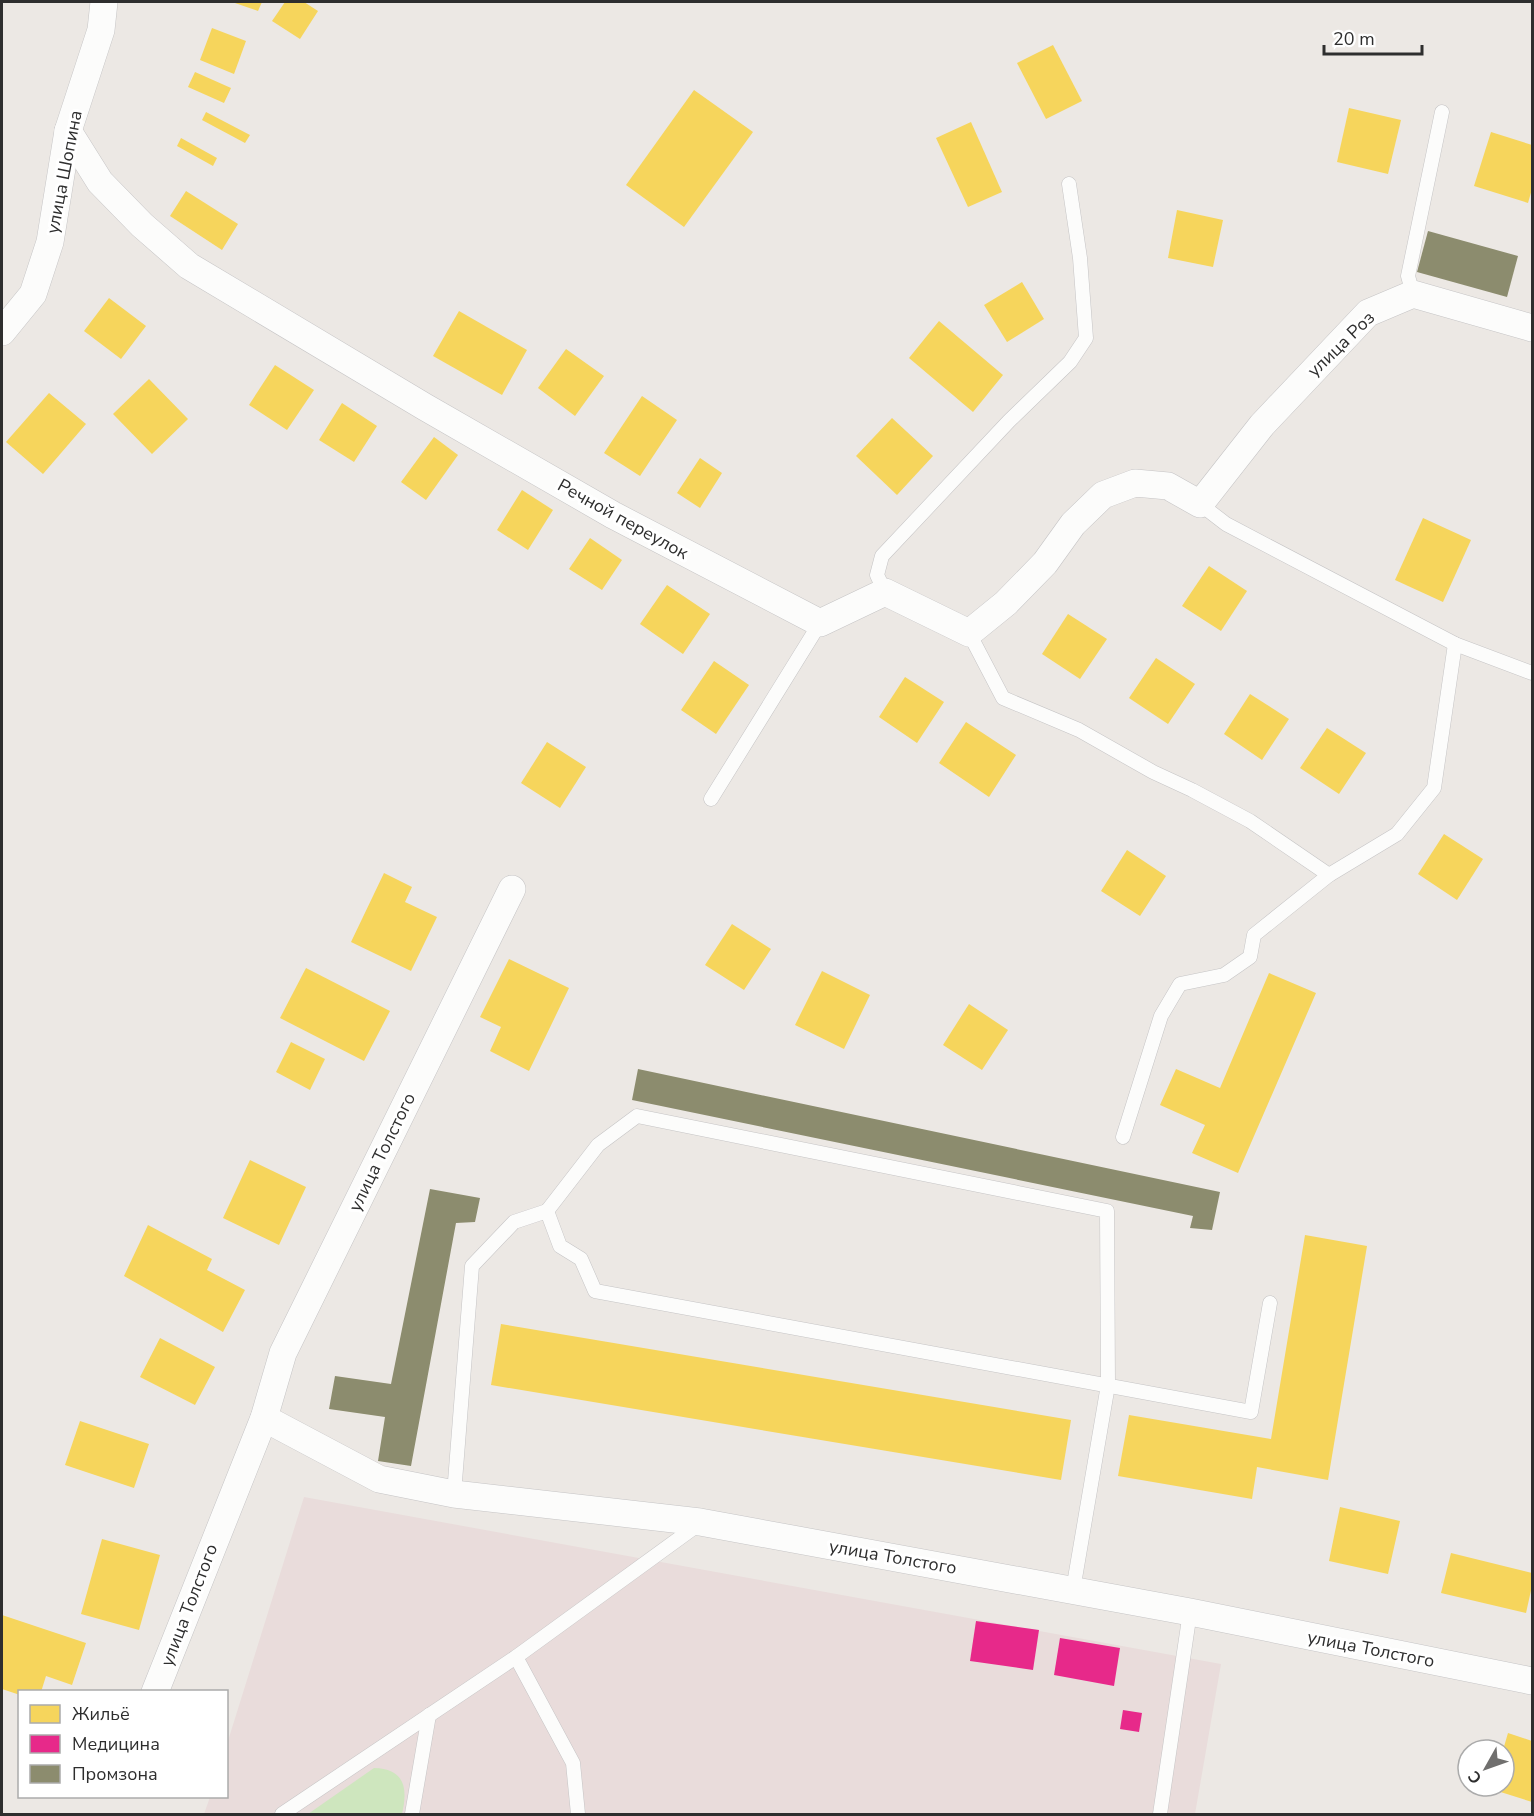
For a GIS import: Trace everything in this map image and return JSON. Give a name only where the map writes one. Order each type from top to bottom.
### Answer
[{"type":"street","name":"улица Шопина","points":[[2,332],[33,294],[50,242],[68,131],[101,30],[104,2]]},
{"type":"street","name":"Речной переулок","points":[[68,131],[100,182],[142,225],[189,266],[425,407],[613,515],[820,624]]},
{"type":"street","points":[[1413,294],[1533,328]]},
{"type":"street","name":"улица Роз","points":[[1200,504],[1262,425],[1368,313],[1413,294]]},
{"type":"street","points":[[820,624],[885,592],[969,633],[1022,587],[1045,563],[1073,524],[1103,495],[1135,483],[1168,486],[1200,504]]},
{"type":"street","name":"улица Толстого","points":[[156,1690],[264,1418],[283,1353],[512,889]]},
{"type":"street","name":"улица Толстого","points":[[264,1418],[379,1479],[454,1494],[700,1522],[1190,1612],[1533,1682]]},
{"type":"lane","points":[[1413,294],[1408,276],[1442,112]]},
{"type":"lane","points":[[885,592],[877,575],[882,556],[1009,421],[1070,362],[1086,338],[1080,258],[1069,184]]},
{"type":"lane","points":[[1200,504],[1226,524],[1455,644],[1533,673]]},
{"type":"lane","points":[[711,799],[820,624]]},
{"type":"lane","points":[[969,633],[1003,698],[1079,730],[1144,767],[1250,821],[1329,875]]},
{"type":"lane","points":[[1123,1137],[1161,1016],[1180,984],[1224,975],[1250,957],[1254,935],[1329,875],[1397,834],[1434,788],[1455,644]]},
{"type":"lane","points":[[454,1494],[472,1266],[514,1222],[547,1211],[598,1145],[637,1116],[1107,1211],[1108,1385],[1073,1590]]},
{"type":"lane","points":[[547,1211],[560,1246],[581,1259],[595,1291],[1251,1412],[1270,1303]]},
{"type":"lane","points":[[282,1815],[516,1657],[700,1522]]},
{"type":"lane","points":[[1160,1815],[1190,1612]]},
{"type":"lane","points":[[516,1657],[573,1763],[578,1815]]},
{"type":"lane","points":[[412,1815],[429,1715]]},
{"type":"shaded area","points":[[304,1497],[1221,1664],[1195,1814],[204,1814],[210,1798],[228,1798],[228,1741]]},
{"type":"green space","points":[[374,1768],[392,1772],[402,1782],[405,1796],[402,1814],[308,1814]]},
{"type":"building: Жильё","points":[[232,2],[262,2],[258,11]]},
{"type":"building: Жильё","points":[[285,2],[304,2],[318,11],[300,39],[272,21]]},
{"type":"building: Жильё","points":[[212,28],[246,41],[234,74],[200,60]]},
{"type":"building: Жильё","points":[[1053,45],[1082,101],[1046,119],[1017,63]]},
{"type":"building: Жильё","points":[[195,72],[231,88],[224,103],[188,87]]},
{"type":"building: Жильё","points":[[694,90],[753,132],[684,227],[626,185]]},
{"type":"building: Жильё","points":[[1349,108],[1401,120],[1388,174],[1337,162]]},
{"type":"building: Жильё","points":[[206,112],[250,135],[245,143],[202,120]]},
{"type":"building: Жильё","points":[[971,122],[1002,192],[968,207],[936,138]]},
{"type":"building: Жильё","points":[[1491,132],[1532,145],[1532,189],[1528,203],[1474,186]]},
{"type":"building: Жильё","points":[[181,138],[217,158],[213,166],[177,146]]},
{"type":"building: Жильё","points":[[186,191],[238,224],[222,250],[170,216]]},
{"type":"building: Жильё","points":[[1177,210],[1223,220],[1213,267],[1168,258]]},
{"type":"building: Жильё","points":[[1022,282],[1044,319],[1007,342],[984,305]]},
{"type":"building: Жильё","points":[[109,298],[146,326],[121,359],[84,331]]},
{"type":"building: Жильё","points":[[459,311],[527,350],[502,395],[433,356]]},
{"type":"building: Жильё","points":[[939,321],[1003,375],[973,412],[909,358]]},
{"type":"building: Жильё","points":[[566,349],[604,376],[575,416],[538,388]]},
{"type":"building: Жильё","points":[[275,365],[314,390],[287,430],[249,405]]},
{"type":"building: Жильё","points":[[149,379],[188,419],[152,454],[113,414]]},
{"type":"building: Жильё","points":[[49,393],[86,424],[43,474],[6,442]]},
{"type":"building: Жильё","points":[[642,396],[677,420],[640,476],[604,453]]},
{"type":"building: Жильё","points":[[342,403],[377,426],[354,462],[319,440]]},
{"type":"building: Жильё","points":[[892,418],[933,456],[897,495],[856,456]]},
{"type":"building: Жильё","points":[[434,437],[458,455],[426,500],[401,482]]},
{"type":"building: Жильё","points":[[700,458],[722,473],[700,508],[677,493]]},
{"type":"building: Жильё","points":[[522,490],[553,510],[528,550],[497,530]]},
{"type":"building: Жильё","points":[[1423,518],[1471,540],[1443,602],[1395,580]]},
{"type":"building: Жильё","points":[[590,538],[622,560],[602,590],[569,569]]},
{"type":"building: Жильё","points":[[1209,566],[1247,591],[1221,631],[1182,606]]},
{"type":"building: Жильё","points":[[667,585],[710,614],[683,654],[640,624]]},
{"type":"building: Жильё","points":[[1068,614],[1107,639],[1080,679],[1042,654]]},
{"type":"building: Жильё","points":[[1156,658],[1195,684],[1168,724],[1129,698]]},
{"type":"building: Жильё","points":[[714,661],[749,685],[716,734],[681,710]]},
{"type":"building: Жильё","points":[[905,677],[944,702],[917,743],[879,717]]},
{"type":"building: Жильё","points":[[1250,694],[1289,719],[1262,760],[1224,734]]},
{"type":"building: Жильё","points":[[966,722],[1016,755],[989,797],[939,763]]},
{"type":"building: Жильё","points":[[1327,728],[1366,753],[1339,794],[1300,768]]},
{"type":"building: Жильё","points":[[547,742],[586,767],[560,808],[521,783]]},
{"type":"building: Жильё","points":[[1444,834],[1483,859],[1457,900],[1418,874]]},
{"type":"building: Жильё","points":[[1127,850],[1166,876],[1140,916],[1101,891]]},
{"type":"building: Жильё","points":[[384,873],[412,887],[405,902],[437,917],[411,971],[351,942]]},
{"type":"building: Жильё","points":[[732,924],[771,949],[744,990],[705,965]]},
{"type":"building: Жильё","points":[[509,959],[569,988],[529,1071],[490,1051],[501,1027],[480,1017]]},
{"type":"building: Жильё","points":[[306,968],[390,1011],[364,1061],[280,1018]]},
{"type":"building: Жильё","points":[[822,971],[870,995],[844,1049],[795,1025]]},
{"type":"building: Жильё","points":[[1269,973],[1316,993],[1238,1173],[1192,1153],[1205,1125],[1160,1105],[1176,1069],[1220,1088]]},
{"type":"building: Жильё","points":[[969,1004],[1008,1030],[982,1070],[943,1045]]},
{"type":"building: Жильё","points":[[291,1042],[325,1059],[310,1090],[276,1072]]},
{"type":"building: Жильё","points":[[250,1160],[306,1187],[279,1245],[223,1218]]},
{"type":"building: Жильё","points":[[148,1225],[212,1259],[207,1270],[245,1290],[223,1332],[124,1276]]},
{"type":"building: Жильё","points":[[1305,1235],[1367,1246],[1328,1480],[1257,1467],[1252,1499],[1118,1476],[1129,1415],[1271,1439]]},
{"type":"building: Жильё","points":[[501,1324],[1071,1420],[1061,1480],[491,1385]]},
{"type":"building: Жильё","points":[[160,1338],[215,1367],[195,1405],[140,1377]]},
{"type":"building: Жильё","points":[[80,1421],[149,1444],[134,1488],[65,1465]]},
{"type":"building: Жильё","points":[[1340,1507],[1400,1521],[1388,1574],[1329,1561]]},
{"type":"building: Жильё","points":[[102,1539],[160,1555],[139,1630],[81,1614]]},
{"type":"building: Жильё","points":[[1451,1553],[1532,1573],[1532,1586],[1526,1613],[1441,1593]]},
{"type":"building: Жильё","points":[[2,1615],[86,1643],[72,1685],[46,1676],[42,1690],[18,1690],[18,1694],[2,1689]]},
{"type":"building: Жильё","points":[[1508,1733],[1532,1741],[1532,1802],[1516,1797],[1516,1738],[1507,1738]]},
{"type":"building: Медицина","points":[[976,1621],[1039,1630],[1033,1670],[970,1661]]},
{"type":"building: Медицина","points":[[1060,1638],[1120,1648],[1114,1686],[1054,1675]]},
{"type":"building: Медицина","points":[[1123,1710],[1142,1713],[1139,1732],[1120,1729]]},
{"type":"building: Промзона","points":[[1428,231],[1518,256],[1507,297],[1417,272]]},
{"type":"building: Промзона","points":[[638,1069],[1220,1192],[1212,1230],[1190,1228],[1193,1216],[632,1100]]},
{"type":"building: Промзона","points":[[430,1189],[480,1198],[475,1222],[456,1223],[411,1466],[378,1461],[385,1417],[329,1409],[335,1376],[391,1384]]}]
